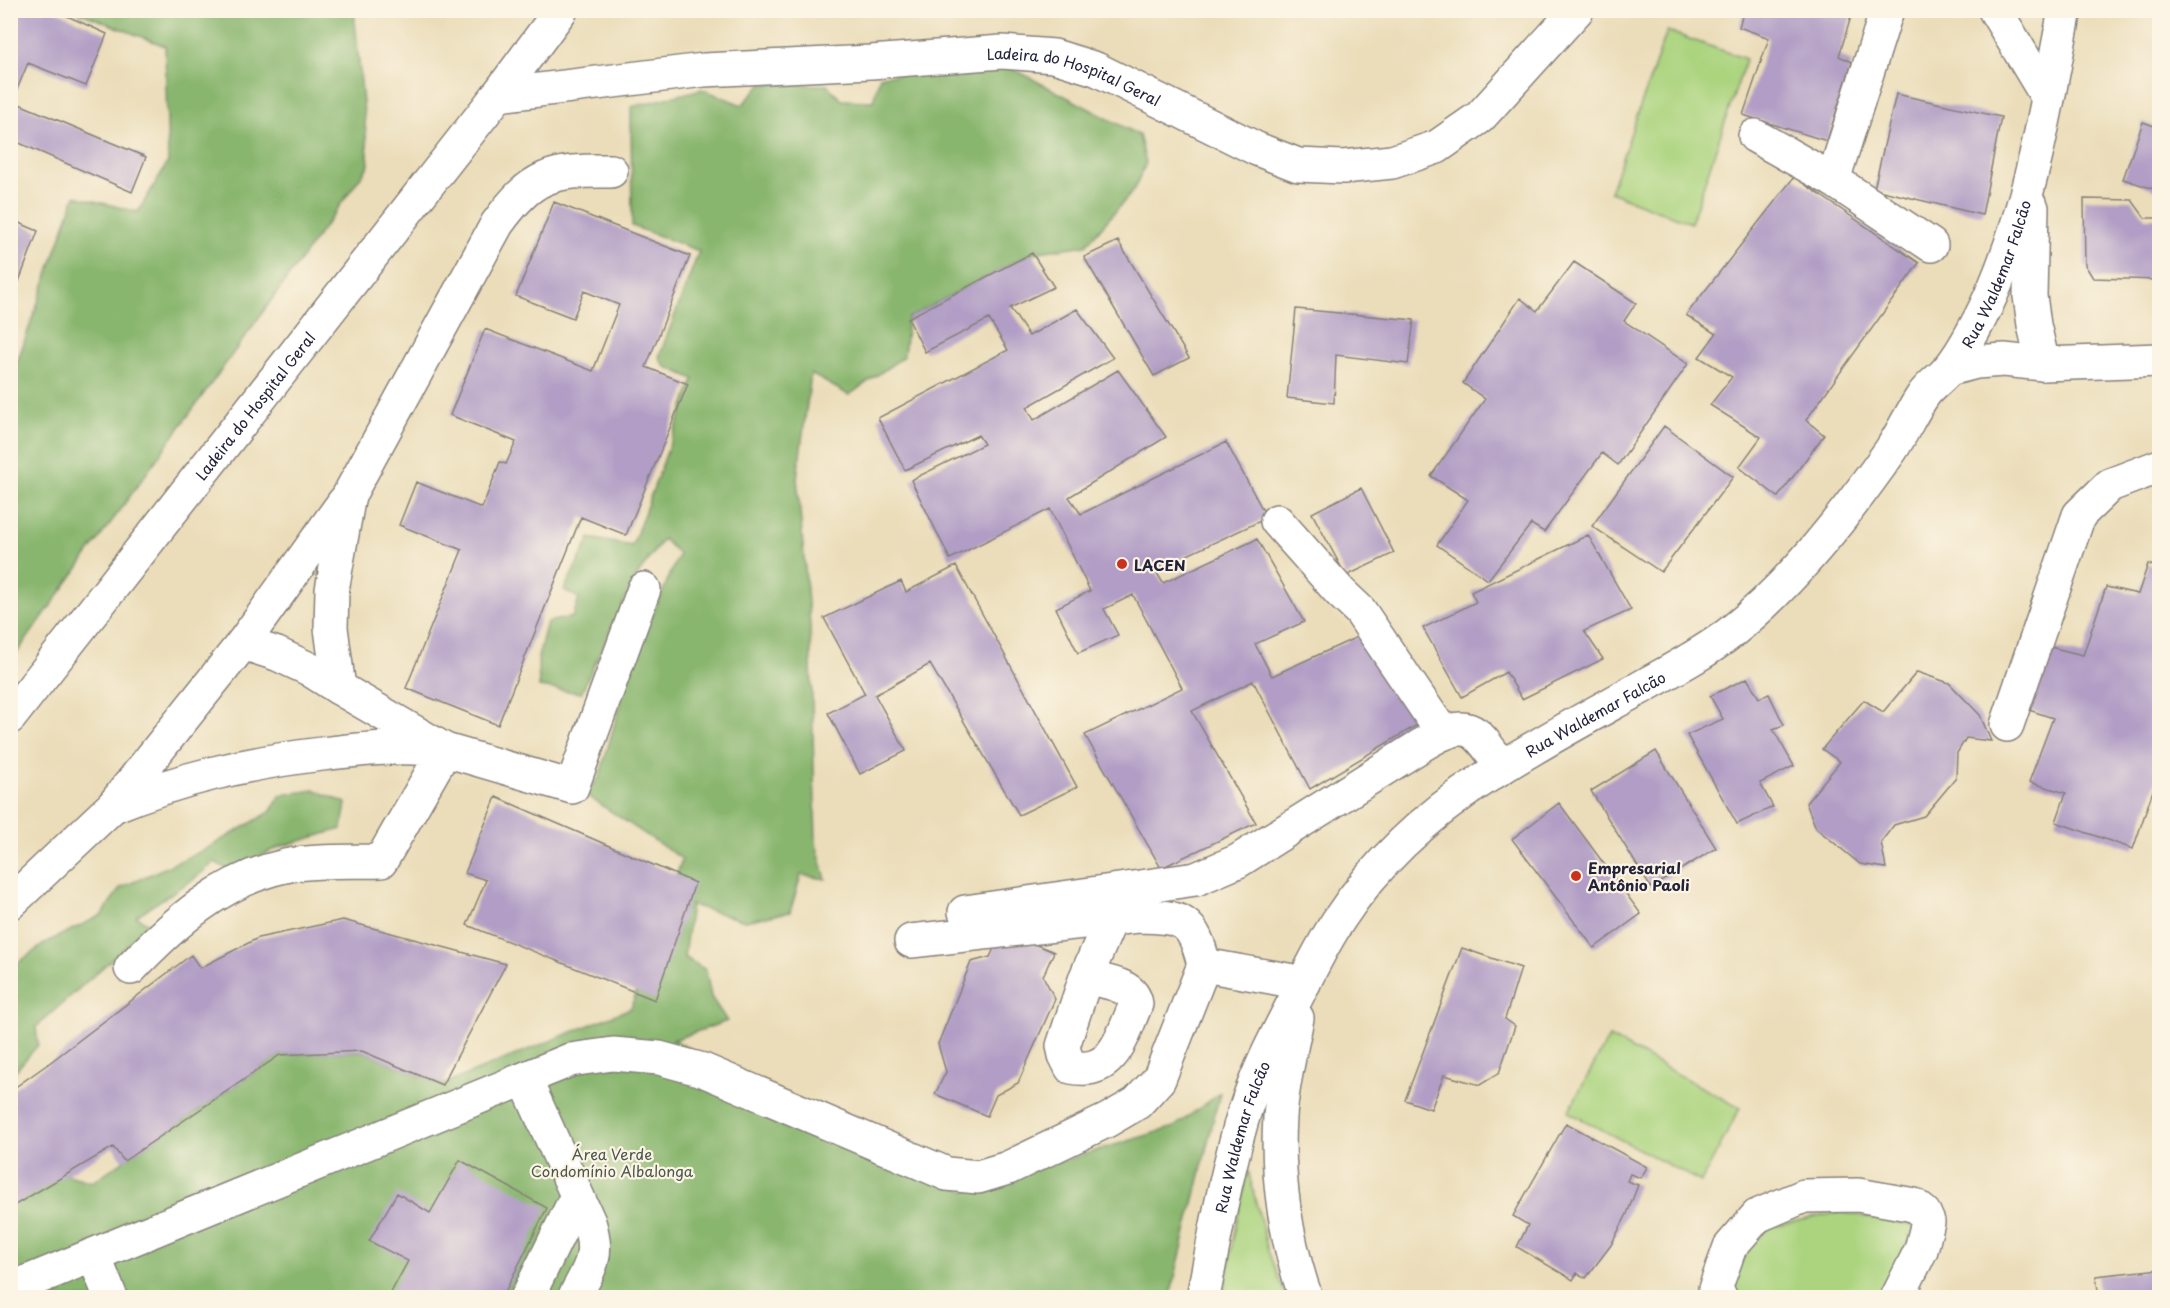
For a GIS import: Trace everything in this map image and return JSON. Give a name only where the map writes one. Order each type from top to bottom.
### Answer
[{"type":"street","name":"Ladeira do Hospital Geral","points":[[10,717],[498,94],[561,10]]},
{"type":"street","name":"Ladeira do Hospital Geral","points":[[498,94],[704,70],[871,62],[1002,52],[1054,56],[1096,69],[1257,149],[1298,165],[1343,167],[1392,162],[1437,147],[1480,117],[1577,10]]},
{"type":"street","points":[[1833,180],[1887,10]]},
{"type":"street","points":[[1995,10],[2048,98]]},
{"type":"street","name":"Rua Waldemar Falcão","points":[[1203,1298],[1242,1120],[1270,1047],[1339,919],[1377,868],[1424,821],[1502,767],[1729,634],[1812,552],[1894,446],[1923,396],[1949,369],[1977,323],[1995,285],[2033,173],[2065,10]]},
{"type":"street","points":[[1755,136],[1833,180],[1931,245]]},
{"type":"street","points":[[10,903],[113,806],[243,643],[349,495],[497,224],[515,198],[544,178],[579,171],[610,171]]},
{"type":"street","name":"Rua Waldemar Falcão","points":[[2033,173],[2030,296],[2043,364]]},
{"type":"street","name":"Rua Waldemar Falcão","points":[[1949,369],[1976,362],[2004,360],[2043,364]]},
{"type":"street","points":[[2043,364],[2160,360]]},
{"type":"street","name":"Rua Waldemar Falcão","points":[[1894,446],[1935,405],[1951,394],[1999,374],[2043,364]]},
{"type":"street","points":[[2007,725],[2079,515],[2110,485],[2160,466]]},
{"type":"street","points":[[339,688],[331,628],[332,590],[349,495]]},
{"type":"street","points":[[1277,521],[1340,592],[1360,611],[1442,732]]},
{"type":"street","points":[[113,806],[161,787],[238,767],[284,758],[384,747],[412,746],[445,750],[572,788],[644,589]]},
{"type":"street","points":[[243,643],[277,654],[309,669],[445,750]]},
{"type":"street","points":[[965,912],[1196,879],[1238,861],[1442,732],[1461,729],[1475,732],[1502,767]]},
{"type":"street","points":[[131,968],[164,933],[197,906],[259,874],[308,863],[381,861],[445,750]]},
{"type":"street","points":[[10,1289],[570,1060],[613,1054],[659,1058],[703,1070],[947,1174],[978,1177],[1008,1168],[1108,1120],[1137,1103],[1159,1078],[1204,965],[1198,941],[1190,926],[1167,916],[1138,916],[911,941]]},
{"type":"street","points":[[1086,977],[1111,919]]},
{"type":"street","points":[[1204,965],[1304,983]]},
{"type":"street","name":"Rua Waldemar Falcão","points":[[1304,983],[1280,1116],[1279,1167],[1287,1227],[1306,1298]]},
{"type":"street","points":[[525,1079],[589,1222],[594,1239],[594,1259],[574,1298]]},
{"type":"street","points":[[1721,1298],[1715,1289],[1730,1247],[1757,1216],[1804,1196],[1858,1195],[1914,1205],[1924,1213],[1928,1222],[1921,1250],[1897,1298]]},
{"type":"street","points":[[527,1298],[577,1196]]},
{"type":"street","points":[[93,1256],[111,1298]]},
{"type":"green space","points":[[76,11],[354,11],[369,165],[11,661],[11,380],[75,196],[138,212],[168,162],[165,46]]},
{"type":"green space","points":[[1667,31],[1746,59],[1691,223],[1610,192]]},
{"type":"green space","name":"Área Verde Condomínio Albalonga","points":[[1004,64],[1139,135],[1146,163],[1134,190],[1086,245],[1032,253],[908,318],[904,356],[849,395],[811,374],[797,478],[810,625],[816,844],[826,879],[801,875],[790,912],[745,921],[691,905],[684,957],[706,970],[711,997],[727,1021],[673,1040],[964,1191],[1174,1127],[1220,1093],[1170,1297],[11,1298],[11,1188],[55,1171],[92,1182],[280,1055],[362,1051],[442,1085],[631,1008],[682,859],[585,794],[599,778],[634,657],[679,554],[663,539],[634,580],[581,693],[539,687],[538,657],[547,622],[573,617],[579,598],[564,590],[590,538],[632,546],[694,379],[664,366],[659,357],[699,251],[632,226],[631,107],[702,89],[742,105],[762,84],[827,85],[842,100],[873,101],[880,76]]},
{"type":"green space","points":[[315,790],[346,803],[342,829],[279,847],[230,871],[215,862],[194,879],[136,916],[150,925],[36,1027],[38,1045],[11,1076],[11,968],[47,942],[102,915],[120,888],[206,849],[270,812],[281,795]]},
{"type":"green space","points":[[1609,1037],[1740,1108],[1701,1182],[1568,1112]]},
{"type":"green space","points":[[1248,1170],[1268,1251],[1286,1297],[1223,1297]]},
{"type":"green space","points":[[1841,1212],[1915,1226],[1881,1297],[1732,1298],[1728,1290],[1744,1249],[1772,1226]]},
{"type":"building","points":[[10,10],[54,10],[107,34],[86,86],[28,63],[12,101],[146,157],[132,192],[10,139]]},
{"type":"building","points":[[1744,10],[1853,10],[1839,56],[1852,62],[1827,141],[1743,115],[1769,38],[1739,27]]},
{"type":"building","points":[[1896,94],[2001,117],[1982,215],[1874,189]]},
{"type":"building","points":[[2143,122],[2160,128],[2160,191],[2123,179]]},
{"type":"building","points":[[1794,177],[1919,263],[1806,420],[1824,435],[1778,497],[1739,467],[1761,437],[1710,405],[1732,377],[1699,357],[1716,334],[1686,315]]},
{"type":"building","points":[[2084,199],[2132,200],[2145,218],[2160,218],[2160,280],[2093,278],[2085,265]]},
{"type":"building","points":[[554,202],[690,256],[646,367],[688,384],[626,535],[581,517],[498,725],[406,688],[462,550],[399,525],[416,482],[482,508],[500,462],[506,464],[516,442],[450,415],[485,329],[593,371],[619,305],[584,291],[573,318],[516,296]]},
{"type":"building","points":[[10,219],[38,231],[18,284],[10,281]]},
{"type":"building","points":[[1118,241],[1189,358],[1154,376],[1084,257]]},
{"type":"building","name":"LACEN","points":[[1032,253],[1054,287],[1010,308],[1029,336],[1077,309],[1113,358],[1027,407],[1034,420],[1118,370],[1166,437],[1069,497],[1081,514],[1226,442],[1267,518],[1155,570],[1163,583],[1257,539],[1304,622],[1255,644],[1272,676],[1366,633],[1422,722],[1310,789],[1253,681],[1192,711],[1256,823],[1161,868],[1085,735],[1182,688],[1133,595],[1104,609],[1118,635],[1078,653],[1056,608],[1090,591],[1050,509],[950,559],[911,480],[984,444],[978,435],[905,470],[878,418],[1008,350],[989,319],[925,352],[908,318]]},
{"type":"building","points":[[1574,262],[1636,303],[1624,321],[1688,364],[1618,465],[1602,453],[1544,532],[1531,524],[1488,580],[1437,545],[1468,500],[1431,476],[1485,399],[1463,383],[1520,298],[1537,311]]},
{"type":"building","points":[[1296,309],[1414,320],[1408,364],[1336,355],[1334,403],[1287,398]]},
{"type":"building","points":[[1664,426],[1733,477],[1661,572],[1592,526]]},
{"type":"building","points":[[1361,488],[1394,553],[1346,576],[1312,513]]},
{"type":"building","points":[[1588,535],[1631,610],[1584,631],[1603,659],[1522,699],[1506,672],[1462,697],[1423,628],[1476,602],[1471,592]]},
{"type":"building","points":[[2148,564],[2160,568],[2160,770],[2133,849],[2056,822],[2066,793],[2029,782],[2053,718],[2029,710],[2050,647],[2083,655],[2106,587],[2138,594]]},
{"type":"building","points":[[956,566],[1077,787],[1019,815],[930,664],[875,695],[906,751],[860,774],[828,713],[865,694],[824,618],[901,581],[906,592]]},
{"type":"building","points":[[1917,672],[1949,683],[1980,715],[1991,741],[1966,738],[1957,753],[1956,778],[1924,816],[1894,825],[1881,842],[1886,868],[1860,864],[1816,828],[1806,803],[1840,762],[1822,749],[1864,700],[1883,712]]},
{"type":"building","points":[[1747,678],[1759,698],[1769,694],[1784,725],[1773,729],[1794,766],[1760,783],[1773,807],[1737,824],[1687,735],[1723,719],[1710,696]]},
{"type":"building","points":[[1656,751],[1716,848],[1651,888],[1591,791]]},
{"type":"building","points":[[496,797],[695,883],[655,1000],[467,925],[486,880],[465,873]]},
{"type":"building","name":"Empresarial Antônio Paoli","points":[[1559,803],[1641,914],[1594,948],[1512,839]]},
{"type":"building","points":[[343,920],[506,964],[442,1085],[362,1051],[280,1055],[124,1161],[113,1147],[10,1208],[10,1091],[191,955],[200,968],[258,938]]},
{"type":"building","points":[[1002,931],[1054,952],[1043,976],[1055,999],[1018,1083],[996,1095],[987,1116],[935,1094],[946,1072],[938,1044],[971,962],[990,957]]},
{"type":"building","points":[[1462,948],[1521,968],[1505,1019],[1515,1026],[1499,1073],[1480,1085],[1444,1075],[1431,1109],[1405,1100]]},
{"type":"building","points":[[1566,1123],[1647,1167],[1641,1178],[1630,1174],[1627,1181],[1638,1185],[1627,1214],[1611,1245],[1586,1278],[1577,1273],[1573,1280],[1517,1247],[1528,1225],[1513,1216]]},
{"type":"building","points":[[460,1160],[547,1208],[502,1298],[388,1298],[408,1261],[369,1241],[397,1193],[430,1213]]},
{"type":"building","points":[[2160,1269],[2160,1298],[2099,1298],[2096,1276]]},
{"type":"place","name":"LACEN","points":[[1122,564]]},
{"type":"place","name":"Empresarial Antônio Paoli","points":[[1576,876]]}]
